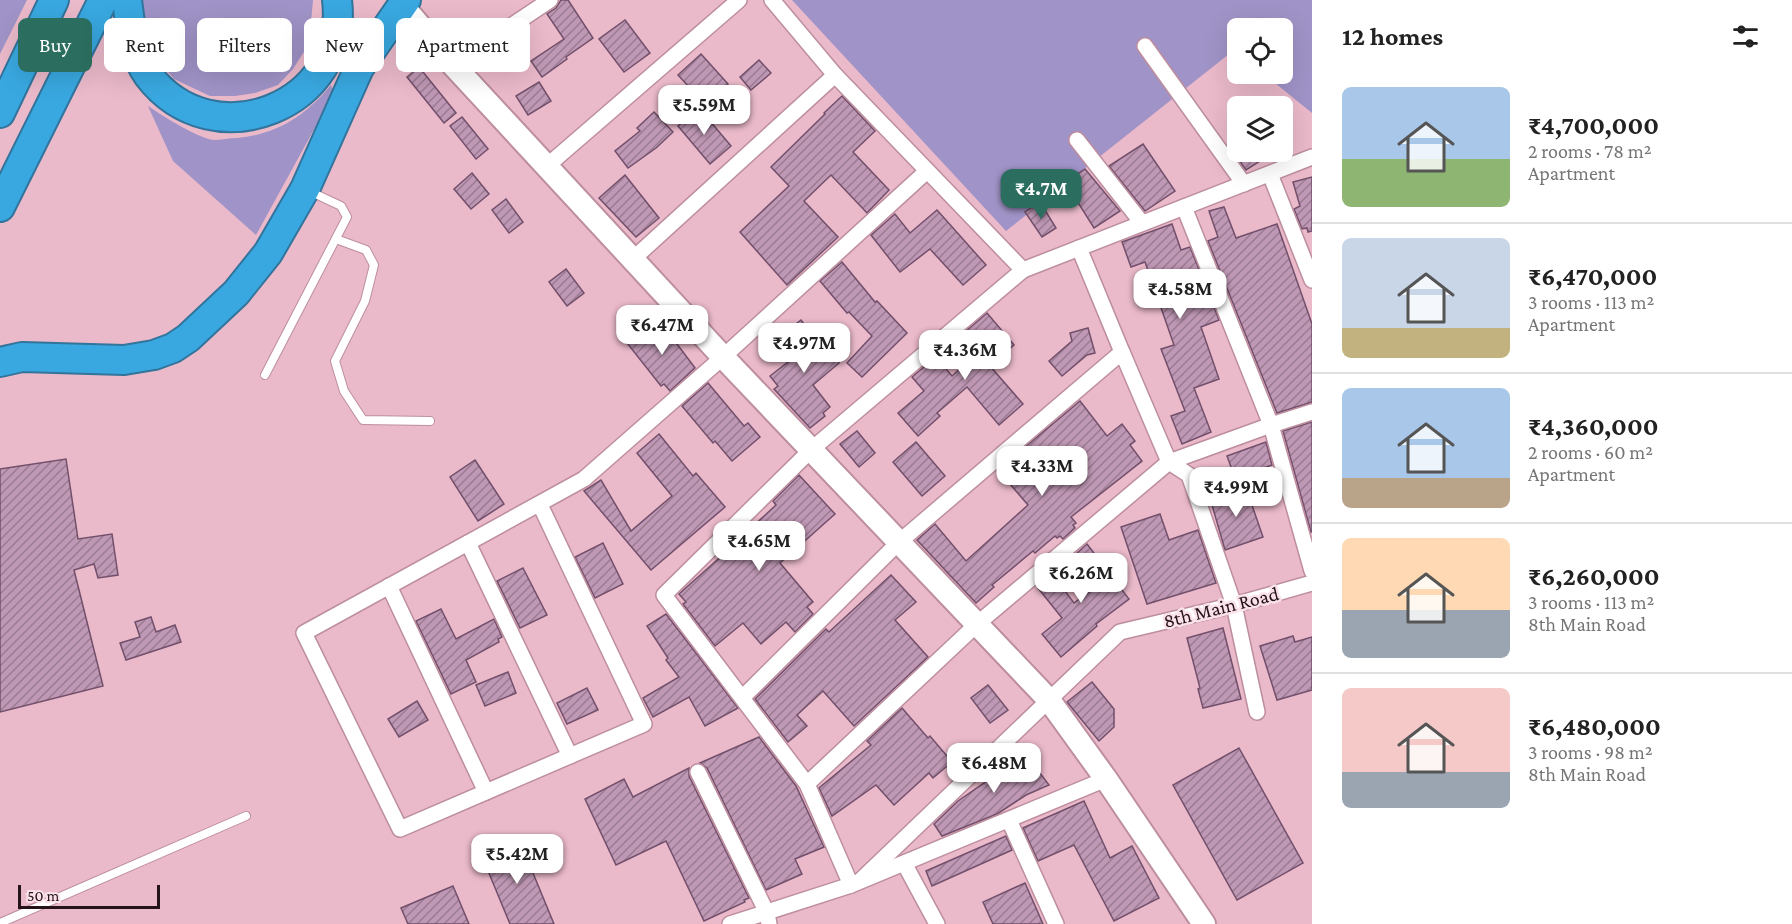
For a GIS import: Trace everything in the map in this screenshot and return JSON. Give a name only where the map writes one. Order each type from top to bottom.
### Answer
[{"type":"highway","points":[[0,113],[7,89],[54,0]]},
{"type":"highway","points":[[0,207],[103,0]]},
{"type":"highway","points":[[127,0],[137,52],[148,74],[180,104],[196,112],[237,119],[261,113],[285,103],[301,92],[319,72]]},
{"type":"highway","points":[[337,0],[338,18]]},
{"type":"highway","points":[[384,32],[404,3]]},
{"type":"highway","points":[[0,362],[22,357],[124,360],[154,355],[173,348],[188,338],[236,293],[268,253],[305,189],[357,72]]},
{"type":"street","points":[[523,18],[550,0]]},
{"type":"street","points":[[547,166],[739,0]]},
{"type":"street","points":[[772,0],[835,75],[1023,270]]},
{"type":"street","points":[[404,3],[416,18]]},
{"type":"street","points":[[1145,46],[1244,184]]},
{"type":"street","points":[[460,72],[723,357],[1049,700],[1106,779],[1204,924]]},
{"type":"street","points":[[633,259],[835,75]]},
{"type":"street","points":[[1077,140],[1142,224]]},
{"type":"street","points":[[856,883],[807,784],[664,596],[812,449],[1023,270],[1312,157]]},
{"type":"street","points":[[543,511],[644,724],[400,829],[304,633],[584,479],[723,357],[927,171]]},
{"type":"street","points":[[1270,174],[1312,280]]},
{"type":"street","points":[[1184,207],[1270,424],[1312,571]]},
{"type":"street","points":[[1079,248],[1169,462],[1189,476],[1234,605],[1257,712]]},
{"type":"street","points":[[743,697],[898,543],[1122,352]]},
{"type":"street","points":[[807,784],[976,625],[1169,462],[1270,424],[1312,412]]},
{"type":"street","points":[[468,543],[570,756]]},
{"type":"street","name":"8th Main Road","points":[[856,883],[1120,632],[1234,605],[1312,583]]},
{"type":"street","points":[[389,586],[486,792]]},
{"type":"street","points":[[698,772],[768,919]]},
{"type":"street","points":[[730,924],[768,919],[1106,779]]},
{"type":"street","points":[[1009,820],[1056,924]]},
{"type":"street","points":[[904,862],[937,924]]},
{"type":"lane","points":[[265,375],[347,217],[341,207],[305,189]]},
{"type":"lane","points":[[336,239],[366,250],[374,266],[364,301],[335,362],[344,391],[363,420],[430,421]]},
{"type":"lane","points":[[0,923],[246,816]]},
{"type":"shaded area","points":[[0,0],[27,0],[18,18],[0,54]]},
{"type":"shaded area","points":[[142,0],[313,0],[311,18],[304,18],[304,52],[292,70],[292,18],[197,18],[197,72],[290,72],[278,85],[255,93],[235,96],[210,96],[174,79],[168,72],[185,72],[185,18],[143,18]]},
{"type":"shaded area","points":[[792,0],[1312,0],[1312,113],[1276,84],[1293,84],[1293,18],[1227,18],[1227,56],[1006,231]]},
{"type":"shaded area","points":[[331,85],[334,93],[256,235],[173,161],[148,106],[180,126],[207,138],[214,140],[237,138],[252,136],[290,122],[311,106]]},
{"type":"building","points":[[561,0],[568,0],[593,38],[542,77],[531,61],[564,39],[547,14],[556,8]]},
{"type":"building","points":[[625,20],[650,53],[624,72],[599,39]]},
{"type":"building","points":[[701,54],[728,84],[702,108],[689,94],[692,90],[678,75]]},
{"type":"building","points":[[759,60],[771,73],[751,90],[740,77]]},
{"type":"building","points":[[413,72],[423,72],[456,113],[444,123],[407,77]]},
{"type":"building","points":[[539,82],[551,101],[528,115],[516,96]]},
{"type":"building","points":[[842,96],[875,131],[853,152],[889,190],[867,213],[831,175],[804,201],[838,237],[787,285],[740,232],[789,186],[771,167]]},
{"type":"building","points":[[699,108],[731,146],[710,164],[678,126]]},
{"type":"building","points":[[654,112],[673,132],[656,148],[628,168],[615,151],[640,131],[637,128]]},
{"type":"building","points":[[462,117],[488,149],[476,159],[450,126]]},
{"type":"building","points":[[1143,144],[1175,191],[1145,211],[1109,166]]},
{"type":"building","points":[[1240,162],[1258,162],[1246,170]]},
{"type":"building","points":[[1085,169],[1120,211],[1094,228],[1065,182]]},
{"type":"building","points":[[472,173],[489,194],[471,209],[454,189]]},
{"type":"building","points":[[625,175],[659,218],[636,237],[599,198]]},
{"type":"building","points":[[1312,177],[1312,231],[1308,232],[1307,228],[1302,229],[1294,209],[1300,206],[1293,182]]},
{"type":"building","points":[[506,199],[523,222],[509,233],[492,210]]},
{"type":"building","points":[[1040,202],[1056,228],[1042,237],[1025,212]]},
{"type":"building","points":[[1224,207],[1236,238],[1277,224],[1312,324],[1312,402],[1277,413],[1208,241],[1218,237],[1209,211]]},
{"type":"building","points":[[937,210],[986,265],[963,285],[930,249],[900,272],[871,235],[895,214],[910,233]]},
{"type":"building","points":[[1172,224],[1181,250],[1190,247],[1219,320],[1201,327],[1219,379],[1194,388],[1211,432],[1182,444],[1171,416],[1185,411],[1161,349],[1174,345],[1145,262],[1131,267],[1122,242]]},
{"type":"building","points":[[842,262],[875,302],[877,301],[907,333],[862,377],[847,363],[872,336],[849,312],[847,313],[820,281]]},
{"type":"building","points":[[566,269],[584,293],[567,306],[549,282]]},
{"type":"building","points":[[987,313],[1014,345],[990,366],[1023,404],[999,425],[967,387],[937,413],[940,416],[918,436],[898,413],[924,391],[912,377],[936,357],[952,376],[980,351],[964,333]]},
{"type":"building","points":[[659,320],[695,368],[670,391],[664,384],[661,386],[627,343]]},
{"type":"building","points":[[801,320],[821,348],[824,345],[839,363],[813,385],[830,407],[823,413],[825,416],[810,428],[774,389],[778,386],[770,376],[793,358],[778,338]]},
{"type":"building","points":[[1088,328],[1095,353],[1087,355],[1062,376],[1049,361],[1072,341],[1070,333]]},
{"type":"building","points":[[708,383],[744,426],[748,423],[760,437],[732,461],[715,441],[713,443],[682,406]]},
{"type":"building","points":[[1080,401],[1107,436],[1122,424],[1135,441],[1130,445],[1142,461],[1071,517],[1076,523],[1073,525],[1075,528],[1063,539],[1055,536],[1035,553],[1033,551],[992,585],[994,587],[976,603],[917,540],[935,524],[966,561],[1028,505],[998,470]]},
{"type":"building","points":[[1312,422],[1312,532],[1311,532],[1283,431]]},
{"type":"building","points":[[857,431],[875,453],[859,467],[840,444]]},
{"type":"building","points":[[659,434],[693,476],[696,473],[725,507],[651,570],[584,491],[601,480],[631,531],[672,496],[637,453]]},
{"type":"building","points":[[916,442],[945,476],[922,496],[893,462]]},
{"type":"building","points":[[1266,442],[1272,465],[1235,478],[1227,456]]},
{"type":"building","points":[[66,459],[78,539],[112,534],[118,575],[98,578],[94,564],[74,570],[103,686],[0,712],[0,469]]},
{"type":"building","points":[[475,460],[504,504],[478,521],[450,477]]},
{"type":"building","points":[[799,475],[835,514],[780,563],[813,602],[807,607],[813,614],[795,632],[786,622],[761,644],[743,623],[715,646],[683,604],[686,602],[679,594],[726,552],[724,549],[745,529],[748,531],[776,505],[773,501]]},
{"type":"building","points":[[1245,485],[1263,537],[1225,550],[1210,498]]},
{"type":"building","points":[[1160,514],[1169,540],[1198,530],[1216,583],[1147,604],[1121,527]]},
{"type":"building","points":[[603,543],[623,584],[595,598],[575,557]]},
{"type":"building","points":[[1087,544],[1129,599],[1096,624],[1097,626],[1061,657],[1042,634],[1062,618],[1038,588],[1053,575],[1074,603],[1098,585],[1075,555]]},
{"type":"building","points":[[523,568],[547,615],[520,628],[497,581]]},
{"type":"building","points":[[891,575],[916,602],[895,620],[928,657],[854,726],[823,691],[797,715],[807,726],[788,742],[755,699],[826,629],[829,632]]},
{"type":"building","points":[[441,609],[456,639],[494,619],[502,637],[498,639],[499,642],[466,660],[476,682],[451,694],[416,621]]},
{"type":"building","points":[[666,614],[738,708],[705,726],[689,697],[653,717],[643,698],[679,677],[666,660],[668,658],[647,626]]},
{"type":"building","points":[[151,617],[156,632],[175,625],[181,642],[126,660],[120,643],[140,637],[135,622]]},
{"type":"building","points":[[1223,628],[1241,699],[1203,708],[1187,638]]},
{"type":"building","points":[[1293,636],[1295,642],[1312,637],[1312,690],[1277,700],[1260,646]]},
{"type":"building","points":[[508,672],[516,693],[485,706],[476,685]]},
{"type":"building","points":[[1092,682],[1114,709],[1114,727],[1099,741],[1067,702]]},
{"type":"building","points":[[988,685],[1008,710],[990,723],[971,698]]},
{"type":"building","points":[[587,688],[598,710],[567,724],[557,703]]},
{"type":"building","points":[[417,701],[428,720],[399,737],[388,719]]},
{"type":"building","points":[[902,708],[952,762],[933,778],[929,773],[894,805],[876,785],[832,816],[819,788],[871,745],[867,741]]},
{"type":"building","points":[[759,737],[796,786],[824,847],[795,859],[802,874],[766,890],[707,768],[700,763]]},
{"type":"building","points":[[1020,747],[1049,785],[1026,795],[997,814],[942,836],[934,824],[958,801],[1004,769],[999,763]]},
{"type":"building","points":[[1239,748],[1303,863],[1237,900],[1173,785]]},
{"type":"building","points":[[689,768],[689,776],[749,898],[704,921],[666,841],[616,865],[585,799],[624,779],[633,797]]},
{"type":"building","points":[[1084,801],[1110,858],[1132,846],[1159,898],[1114,921],[1074,845],[1038,861],[1023,828]]},
{"type":"building","points":[[1006,836],[1012,850],[932,886],[926,871]]},
{"type":"building","points":[[519,839],[554,924],[510,924],[481,854]]},
{"type":"building","points":[[1025,883],[1043,924],[993,924],[983,902]]},
{"type":"building","points":[[453,886],[469,924],[408,924],[401,908]]}]
